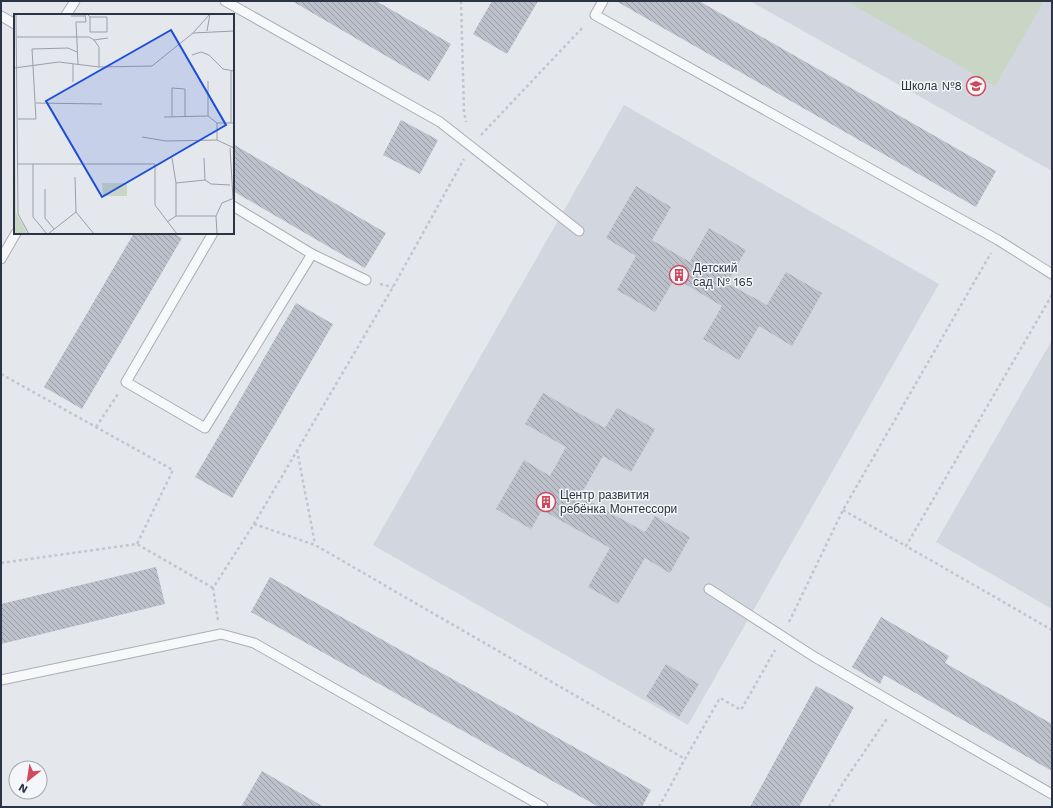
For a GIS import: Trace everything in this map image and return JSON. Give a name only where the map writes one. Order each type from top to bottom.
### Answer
[{"type":"lane","points":[[67,14],[75,1]]},
{"type":"lane","points":[[225,1],[440,122],[579,231]]},
{"type":"lane","points":[[603,1],[595,14],[998,240],[1052,274]]},
{"type":"lane","points":[[1,16],[14,23]]},
{"type":"lane","points":[[234,207],[312,254],[366,280]]},
{"type":"lane","points":[[1,259],[15,234]]},
{"type":"lane","points":[[213,234],[126,382],[205,428],[312,254]]},
{"type":"lane","points":[[709,589],[813,656],[1052,794]]},
{"type":"lane","points":[[1,680],[221,634],[254,643],[543,807]]},
{"type":"path","points":[[461,1],[464,112]]},
{"type":"path","points":[[221,634],[213,588],[254,524],[393,286],[471,146],[595,14]]},
{"type":"path","points":[[659,807],[720,698],[741,710],[783,636],[843,510],[998,240]]},
{"type":"path","points":[[906,546],[1052,295]]},
{"type":"path","points":[[1,374],[173,470],[137,544]]},
{"type":"path","points":[[96,427],[126,382]]},
{"type":"path","points":[[297,450],[315,545]]},
{"type":"path","points":[[843,510],[1052,630]]},
{"type":"path","points":[[254,524],[315,545],[685,759]]},
{"type":"path","points":[[1,563],[137,544],[213,588]]},
{"type":"path","points":[[829,807],[843,783],[897,705]]},
{"type":"shaded area","name":"Школа №8","points":[[750,1],[1052,1],[1052,171]]},
{"type":"shaded area","points":[[624,105],[939,284],[688,725],[373,545]]},
{"type":"shaded area","points":[[1052,340],[1052,609],[936,542]]},
{"type":"green space","points":[[846,1],[1040,1],[1043,3],[995,86]]},
{"type":"building","points":[[292,1],[376,1],[451,44],[429,81]]},
{"type":"building","points":[[492,1],[538,1],[507,54],[473,34]]},
{"type":"building","points":[[616,1],[699,1],[996,171],[976,207]]},
{"type":"building","points":[[401,120],[438,140],[420,174],[383,155]]},
{"type":"building","points":[[234,145],[386,233],[365,268],[234,192]]},
{"type":"building","name":"Детский сад № 165","points":[[636,186],[671,207],[652,240],[690,262],[709,228],[746,250],[727,283],[767,305],[786,272],[822,293],[792,346],[759,326],[739,360],[703,339],[722,306],[675,278],[655,312],[617,290],[636,256],[606,238]]},
{"type":"building","points":[[133,234],[175,234],[182,238],[82,409],[44,387]]},
{"type":"building","points":[[296,303],[333,324],[232,498],[195,477]]},
{"type":"building","name":"Центр развития ребёнка Монтессори","points":[[543,393],[605,428],[617,408],[655,429],[631,472],[603,456],[580,496],[645,532],[655,516],[690,537],[670,573],[645,558],[618,604],[588,587],[610,548],[542,510],[531,529],[496,509],[524,460],[550,476],[566,447],[525,424]]},
{"type":"building","points":[[156,567],[165,604],[1,644],[1,604]]},
{"type":"building","points":[[270,577],[651,790],[642,807],[599,807],[251,612]]},
{"type":"building","points":[[881,617],[949,656],[945,663],[1052,724],[1052,771],[884,675],[880,684],[852,667]]},
{"type":"building","points":[[666,664],[699,684],[679,717],[646,697]]},
{"type":"building","points":[[816,686],[854,707],[799,807],[750,807]]},
{"type":"building","points":[[262,771],[324,807],[241,807]]},
{"type":"place","name":"Школа №8","points":[[976,86]]},
{"type":"place","name":"Детский сад № 165","points":[[679,275]]},
{"type":"place","name":"Центр развития ребёнка Монтессори","points":[[546,502]]}]
